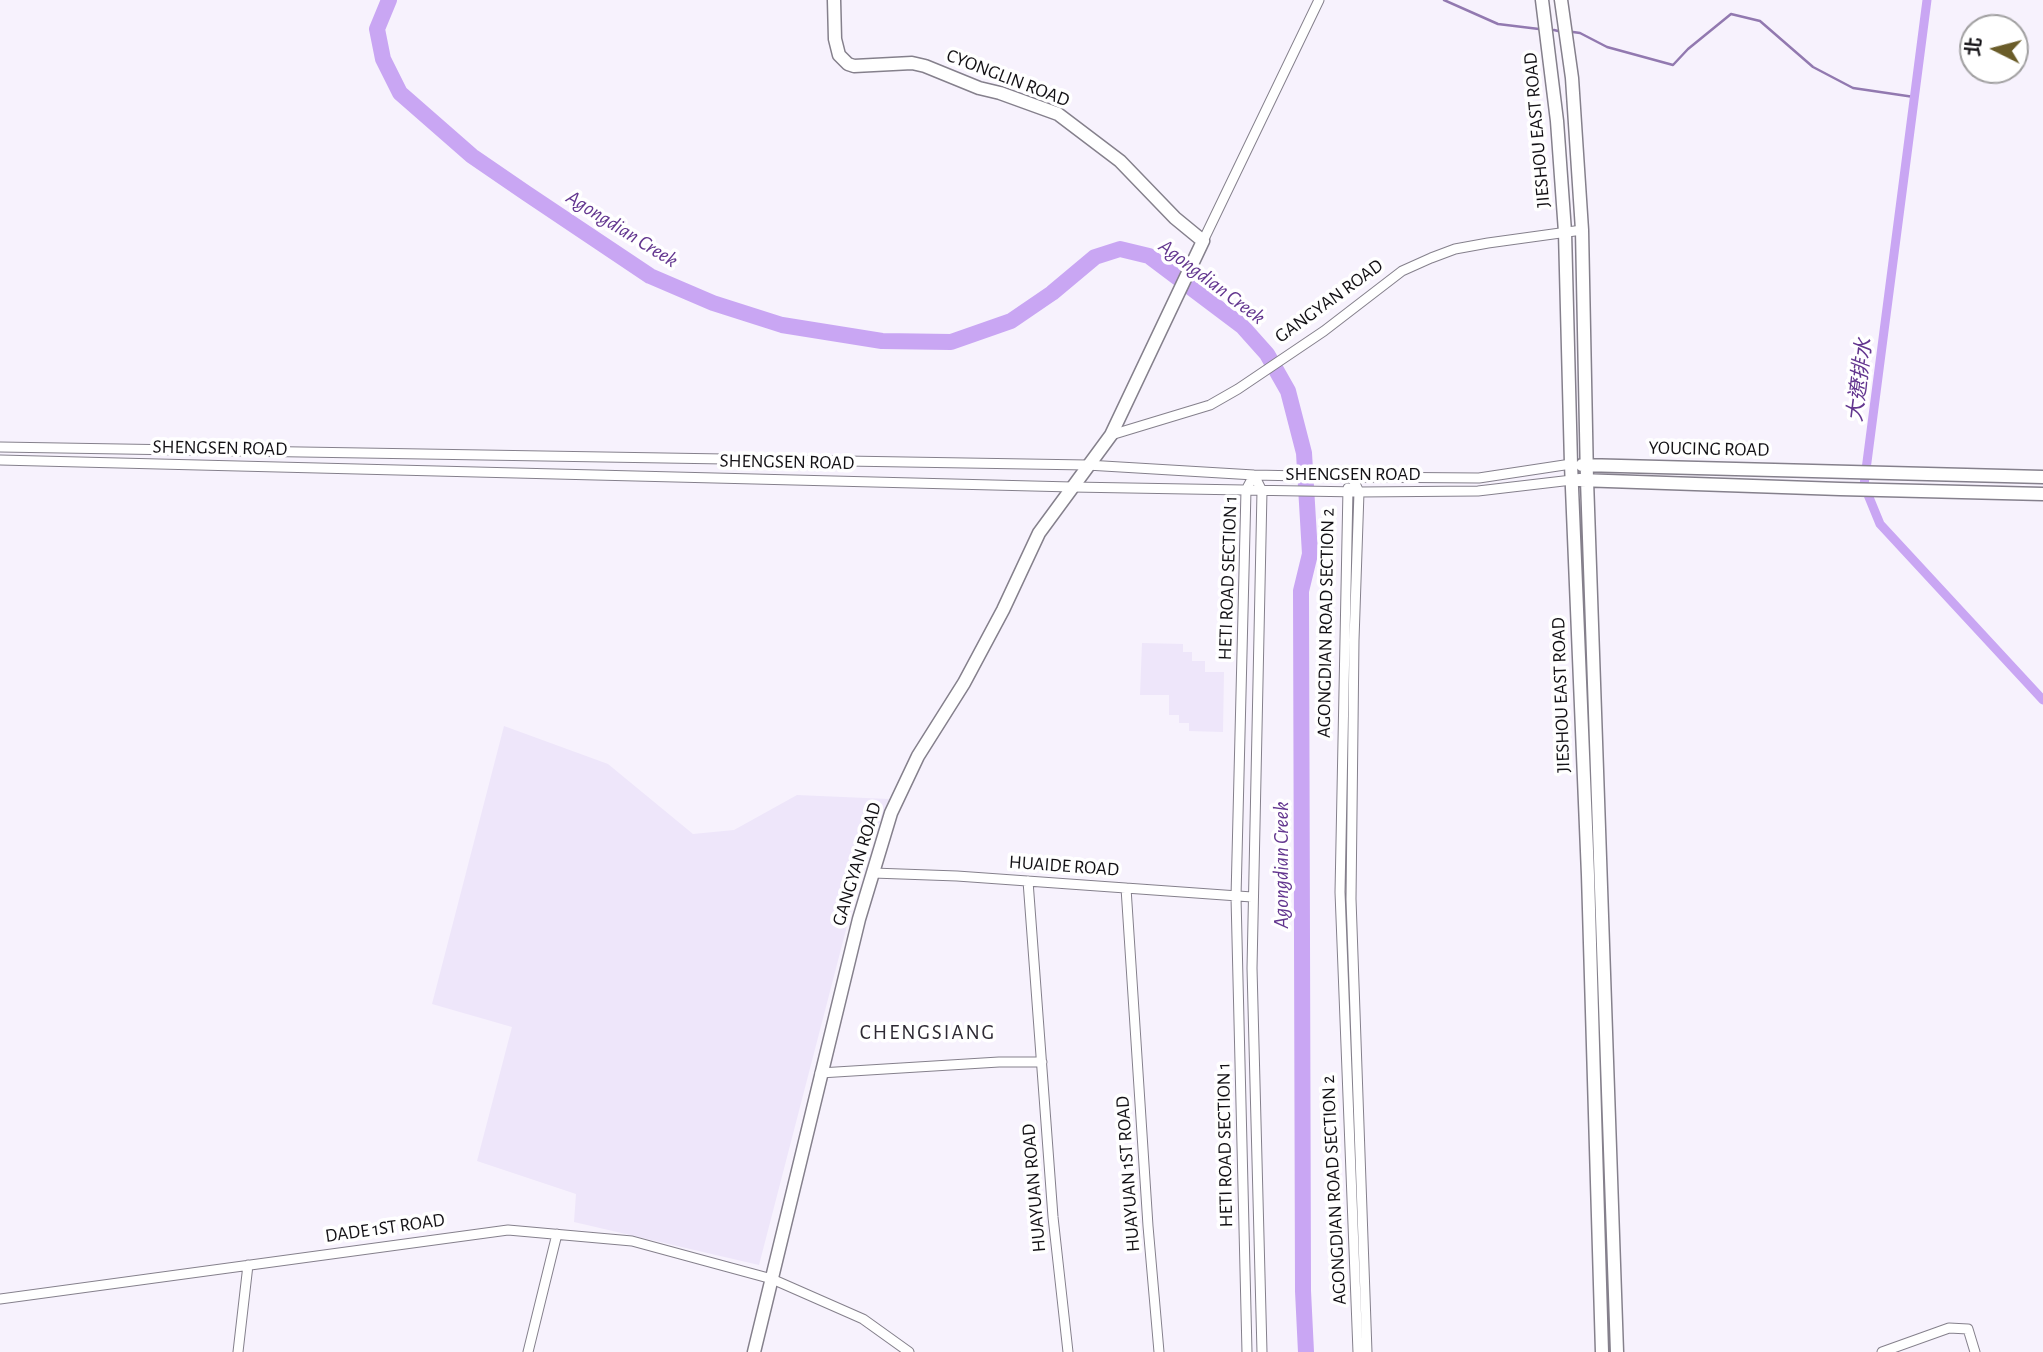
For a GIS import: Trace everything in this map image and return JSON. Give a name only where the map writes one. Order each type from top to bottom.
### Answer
[{"type":"main road","name":"CYONGLIN ROAD","points":[[834,0],[835,39],[839,55],[848,64],[925,65],[979,88],[1058,114],[1120,161],[1175,218],[1203,241]]},
{"type":"main road","points":[[1543,6],[1561,4]]},
{"type":"main road","name":"JIESHOU EAST ROAD","points":[[1561,4],[1574,99],[1582,230],[1587,480],[1617,1352]]},
{"type":"main road","name":"JIESHOU EAST ROAD","points":[[1543,6],[1555,100],[1565,232],[1602,1352]]},
{"type":"main road","points":[[1555,100],[1574,99]]},
{"type":"main road","name":"GANGYAN ROAD","points":[[754,1352],[859,919],[891,813],[918,756],[970,671],[1003,610],[1040,534],[1111,435],[1203,241]]},
{"type":"main road","name":"YOUCING ROAD","points":[[1571,464],[2043,477]]},
{"type":"main road","name":"YOUCING ROAD","points":[[1572,480],[2043,494]]},
{"type":"main road","points":[[1601,1335],[1616,1334]]},
{"type":"street","points":[[1203,241],[1319,0]]},
{"type":"street","name":"GANGYAN ROAD","points":[[1111,435],[1210,405],[1293,352],[1402,271],[1431,258],[1455,249],[1582,230]]},
{"type":"street","name":"SHENGSEN ROAD","points":[[0,447],[1087,465],[1336,477],[1493,477],[1571,464]]},
{"type":"street","name":"SHENGSEN ROAD","points":[[0,460],[1346,492],[1478,491],[1572,480]]},
{"type":"street","name":"HETI ROAD SECTION 1","points":[[1247,1352],[1236,897],[1246,490],[1254,475],[1266,490],[1252,897],[1262,1352]]},
{"type":"street","name":"AGONGDIAN ROAD SECTION 2","points":[[1352,477],[1346,492],[1340,905],[1359,1352]]},
{"type":"street","name":"AGONGDIAN ROAD SECTION 2","points":[[1352,477],[1359,492],[1351,899],[1367,1352]]},
{"type":"street","name":"HUAIDE ROAD","points":[[873,873],[1252,897]]},
{"type":"street","name":"HUAYUAN ROAD","points":[[1028,881],[1053,1217],[1068,1352]]},
{"type":"street","name":"HUAYUAN 1ST ROAD","points":[[1126,888],[1159,1352]]},
{"type":"street","points":[[821,1073],[999,1062],[1042,1062]]},
{"type":"street","name":"DADE 1ST ROAD","points":[[0,1300],[509,1230],[632,1241],[772,1279],[863,1319],[909,1352]]},
{"type":"street","points":[[528,1352],[557,1234]]},
{"type":"street","points":[[238,1352],[248,1265]]},
{"type":"street","points":[[1882,1352],[1950,1328],[1968,1329],[1975,1352]]},
{"type":"shaded area","points":[[1142,643],[1183,644],[1183,652],[1192,652],[1192,661],[1205,661],[1205,672],[1224,672],[1223,732],[1189,731],[1189,723],[1179,723],[1179,715],[1169,715],[1169,695],[1140,695]]},
{"type":"shaded area","points":[[504,726],[608,764],[693,834],[734,830],[797,795],[889,799],[862,868],[759,1265],[574,1222],[576,1194],[477,1161],[512,1027],[432,1004]]},
{"type":"waterway","name":"Agongdian Creek","points":[[389,0],[377,29],[383,59],[400,93],[472,156],[526,193],[650,276],[713,303],[782,325],[882,341],[951,342],[1011,321],[1052,293],[1095,257],[1120,249],[1149,256],[1242,326],[1267,354],[1288,391],[1304,453],[1310,554],[1301,591],[1303,1291],[1306,1352]]},
{"type":"waterway","points":[[1444,0],[1498,24],[1539,29]]},
{"type":"waterway","name":"大遼排水","points":[[1927,0],[1864,485],[1880,524],[2043,700]]},
{"type":"waterway","points":[[1573,32],[1607,47],[1673,65],[1688,49],[1731,14],[1760,21],[1813,67],[1853,88],[1914,97]]},
{"type":"waterway","points":[[1554,30],[1558,31]]},
{"type":"district","name":"CHENGSIANG","points":[[928,1033]]}]
